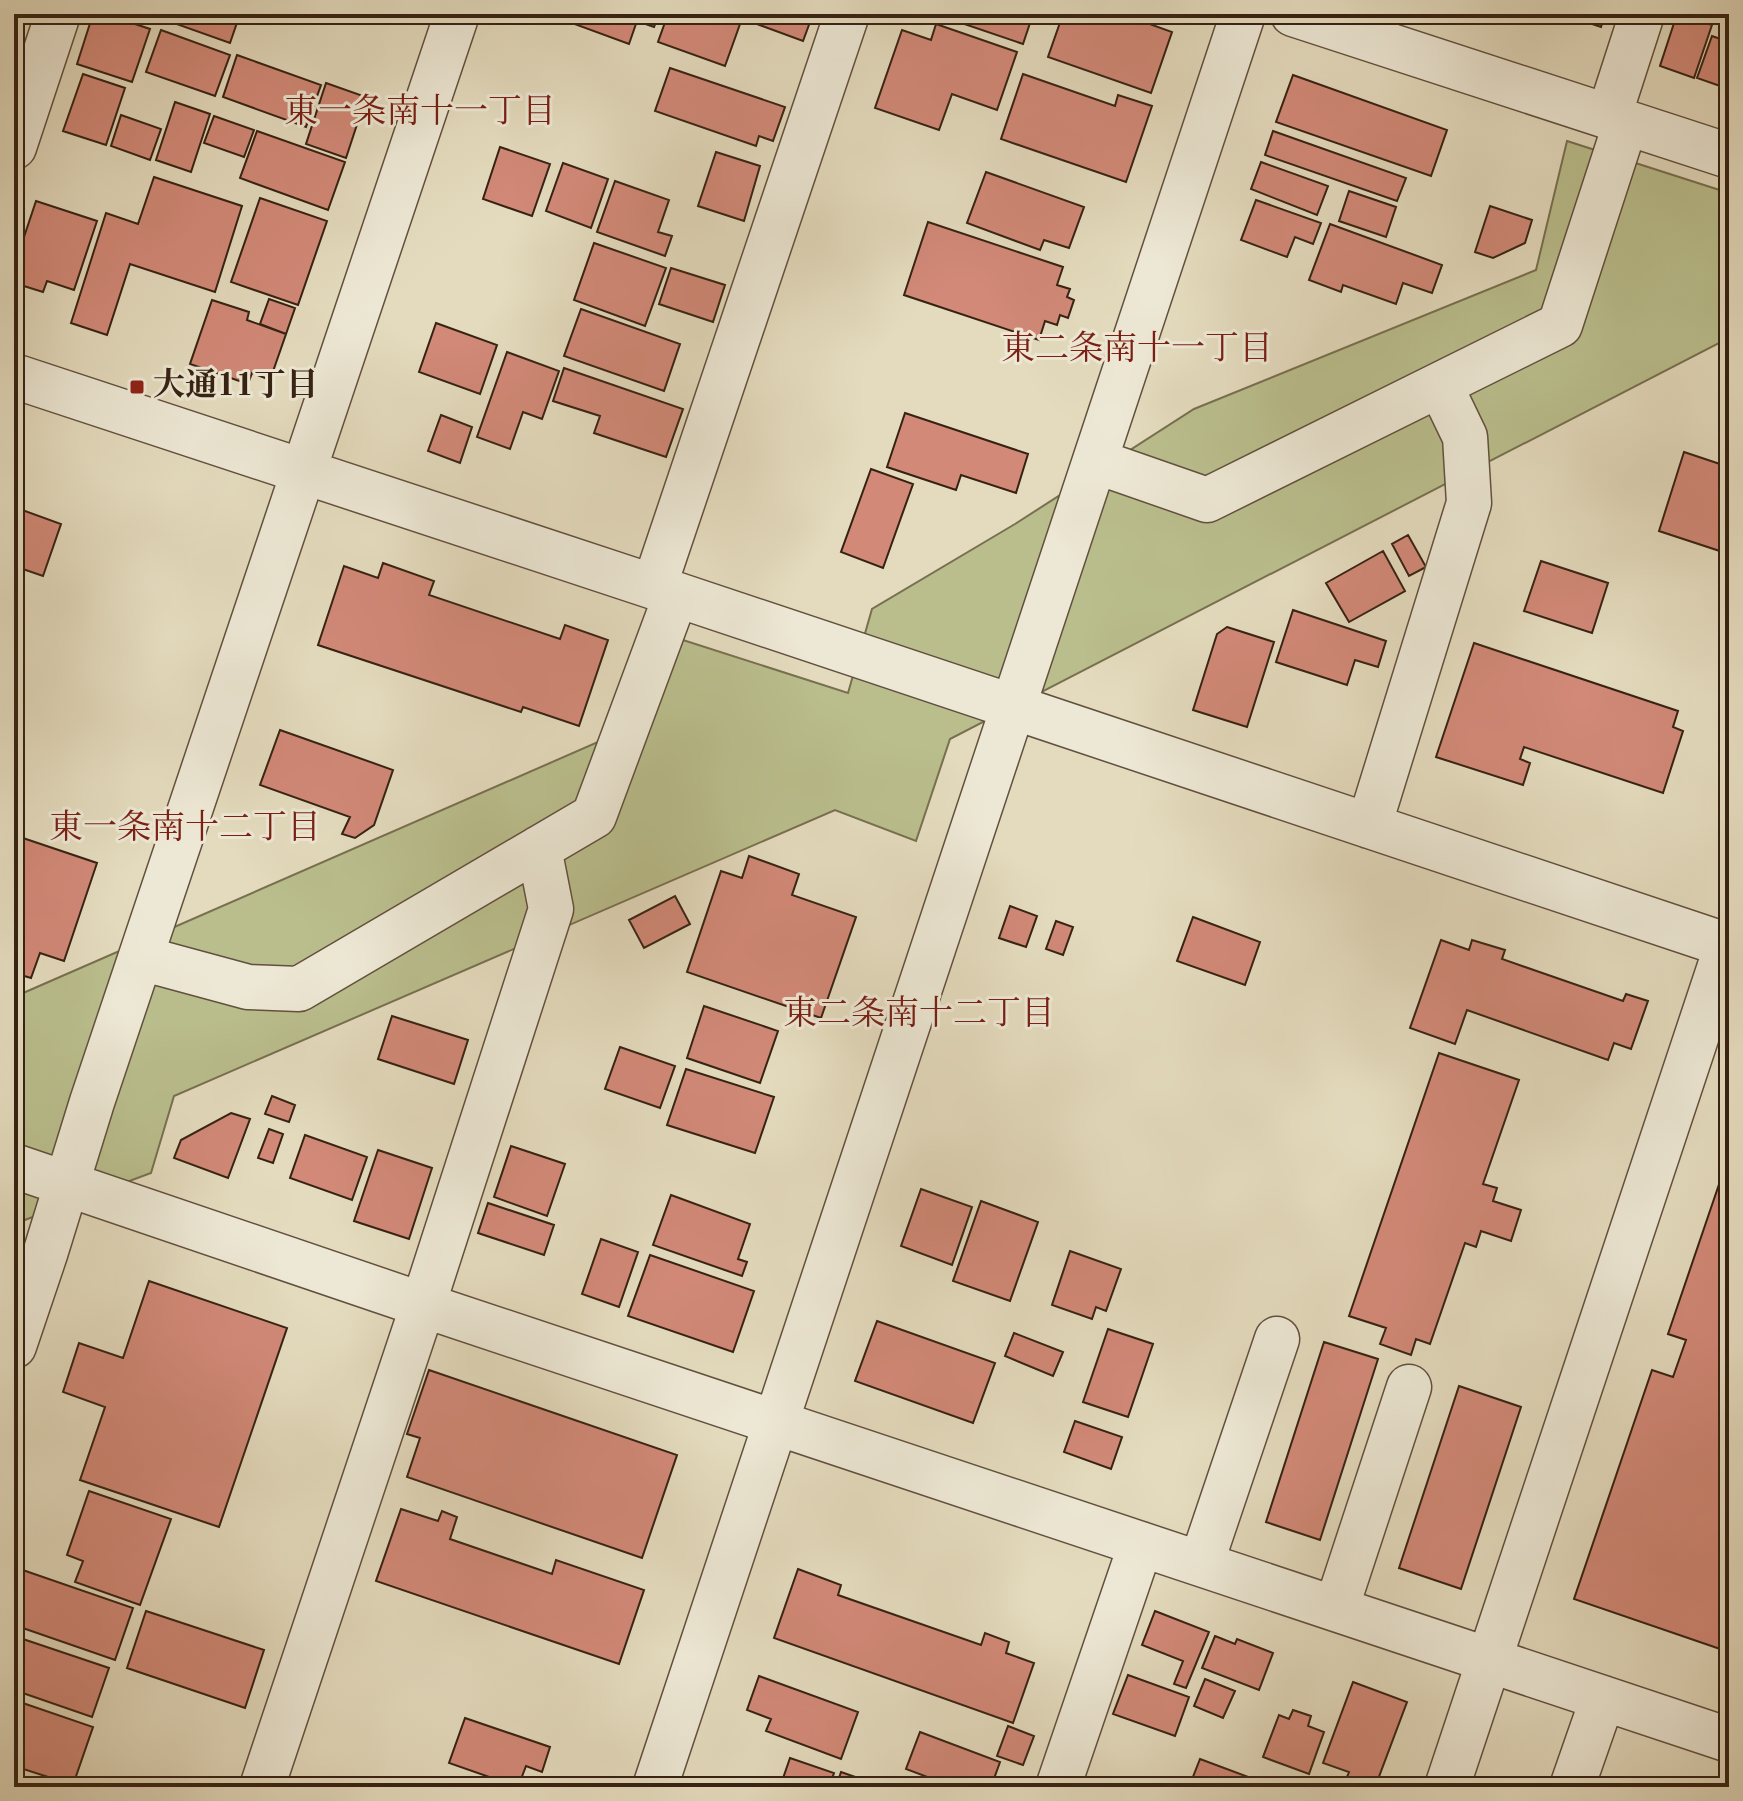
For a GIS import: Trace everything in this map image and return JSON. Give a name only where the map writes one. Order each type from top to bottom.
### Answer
[{"type":"street","points":[[14,147],[58,14]]},
{"type":"street","points":[[14,1346],[302,472],[457,14]]},
{"type":"street","points":[[141,958],[248,987],[299,989],[594,816],[847,14]]},
{"type":"street","points":[[655,1787],[1243,14]]},
{"type":"street","points":[[1293,14],[1729,156]]},
{"type":"street","points":[[1095,461],[1207,500],[1560,325],[1617,119],[1642,14]]},
{"type":"street","points":[[14,376],[1728,944],[1447,1787]]},
{"type":"street","points":[[1369,826],[1469,503],[1465,437],[1440,385]]},
{"type":"street","points":[[262,1787],[551,909],[539,848]]},
{"type":"street","points":[[14,1166],[1729,1740]]},
{"type":"street","points":[[1201,1564],[1277,1339]]},
{"type":"street","points":[[1336,1609],[1409,1387]]},
{"type":"street","points":[[1058,1787],[1141,1544]]},
{"type":"street","points":[[1572,1787],[1603,1698]]},
{"type":"green space","points":[[1567,141],[1729,193],[1729,338],[950,739],[916,841],[835,810],[174,1096],[151,1173],[14,1224],[14,997],[653,718],[683,640],[848,693],[872,609],[1015,524],[1194,409],[1536,270]]},
{"type":"building","points":[[93,14],[105,14],[150,29],[132,82],[77,64]]},
{"type":"building","points":[[171,14],[240,14],[230,43],[168,21]]},
{"type":"building","points":[[572,14],[659,14],[654,27],[637,21],[629,44],[569,22]]},
{"type":"building","points":[[668,14],[712,14],[740,24],[725,66],[658,42]]},
{"type":"building","points":[[730,14],[813,14],[803,41]]},
{"type":"building","points":[[935,14],[1033,14],[1023,44]]},
{"type":"building","points":[[1063,14],[1122,14],[1172,32],[1151,93],[1048,57]]},
{"type":"building","points":[[1562,14],[1605,14],[1601,27]]},
{"type":"building","points":[[1677,14],[1712,25],[1694,78],[1660,66]]},
{"type":"building","points":[[936,24],[1017,52],[997,110],[952,94],[939,130],[875,108],[902,30],[931,40]]},
{"type":"building","points":[[161,30],[230,55],[215,96],[146,72]]},
{"type":"building","points":[[1712,36],[1729,42],[1729,60],[1720,86],[1697,78]]},
{"type":"building","points":[[237,55],[321,85],[306,127],[223,97]]},
{"type":"building","points":[[670,68],[785,107],[773,141],[759,136],[756,146],[655,111]]},
{"type":"building","points":[[83,74],[125,88],[106,145],[63,131]]},
{"type":"building","points":[[1023,74],[1115,106],[1118,95],[1152,106],[1126,182],[1001,139]]},
{"type":"building","points":[[1293,75],[1447,130],[1431,176],[1276,122]]},
{"type":"building","points":[[326,83],[366,97],[346,158],[306,144]]},
{"type":"building","points":[[175,102],[210,114],[191,172],[156,160]]},
{"type":"building","points":[[121,115],[161,129],[150,160],[111,146]]},
{"type":"building","points":[[214,116],[254,130],[244,157],[204,143]]},
{"type":"building","points":[[257,131],[345,162],[328,210],[240,178]]},
{"type":"building","points":[[1273,131],[1406,178],[1397,201],[1265,155]]},
{"type":"building","points":[[500,147],[550,164],[532,216],[483,199]]},
{"type":"building","points":[[716,152],[760,166],[744,221],[698,206]]},
{"type":"building","points":[[1261,162],[1328,186],[1317,215],[1251,189]]},
{"type":"building","points":[[563,163],[608,179],[591,228],[546,211]]},
{"type":"building","points":[[986,172],[1084,207],[1069,248],[1044,240],[1040,250],[967,223]]},
{"type":"building","points":[[154,177],[242,206],[215,292],[130,264],[107,335],[71,323],[106,213],[138,224]]},
{"type":"building","points":[[615,181],[669,200],[658,232],[672,236],[665,256],[597,232]]},
{"type":"building","points":[[1349,191],[1396,207],[1386,237],[1339,221]]},
{"type":"building","points":[[260,198],[327,221],[298,305],[231,282]]},
{"type":"building","points":[[1256,200],[1321,223],[1313,244],[1295,237],[1287,257],[1241,240]]},
{"type":"building","points":[[36,201],[97,221],[74,290],[47,281],[43,292],[14,283],[14,267]]},
{"type":"building","points":[[1490,206],[1532,220],[1525,243],[1493,258],[1475,252]]},
{"type":"building","points":[[928,222],[1063,267],[1057,285],[1070,289],[1067,297],[1074,300],[1068,318],[1060,315],[1057,325],[1045,321],[1039,340],[904,295]]},
{"type":"building","points":[[1330,224],[1442,265],[1432,293],[1403,283],[1396,304],[1343,285],[1341,292],[1309,280]]},
{"type":"building","points":[[594,243],[666,268],[645,326],[574,300]]},
{"type":"building","points":[[671,268],[725,285],[713,322],[659,304]]},
{"type":"building","points":[[269,299],[295,308],[286,334],[260,324]]},
{"type":"building","points":[[212,300],[249,312],[247,320],[286,334],[270,380],[252,373],[248,384],[190,364]]},
{"type":"building","points":[[581,309],[680,344],[664,391],[564,356]]},
{"type":"building","points":[[436,323],[497,345],[480,394],[419,372]]},
{"type":"building","points":[[507,352],[559,371],[542,419],[523,412],[510,449],[477,437]]},
{"type":"building","points":[[564,368],[683,409],[666,457],[594,433],[600,416],[553,401]]},
{"type":"building","points":[[905,413],[1028,454],[1016,493],[961,475],[956,490],[887,467]]},
{"type":"building","points":[[441,415],[472,427],[460,463],[428,451]]},
{"type":"building","points":[[1684,452],[1729,467],[1729,554],[1659,531]]},
{"type":"building","points":[[871,469],[913,484],[883,568],[841,552]]},
{"type":"building","points":[[14,507],[61,524],[43,576],[14,566]]},
{"type":"building","points":[[1408,535],[1426,567],[1409,576],[1392,544]]},
{"type":"building","points":[[1383,551],[1405,591],[1349,622],[1326,583]]},
{"type":"building","points":[[1541,561],[1608,583],[1592,633],[1524,611]]},
{"type":"building","points":[[383,563],[434,581],[429,595],[560,639],[565,625],[608,640],[579,726],[523,707],[521,712],[318,645],[344,566],[378,578]]},
{"type":"building","points":[[1293,610],[1386,641],[1378,667],[1355,660],[1347,685],[1276,662]]},
{"type":"building","points":[[1227,627],[1274,642],[1247,727],[1193,710],[1217,634]]},
{"type":"building","points":[[1474,643],[1678,711],[1673,727],[1683,731],[1663,793],[1524,747],[1520,759],[1530,763],[1523,785],[1436,757]]},
{"type":"building","points":[[280,730],[393,770],[374,825],[355,838],[342,834],[350,817],[260,785]]},
{"type":"building","points":[[14,835],[97,863],[64,961],[40,953],[31,978],[14,973]]},
{"type":"building","points":[[749,856],[799,874],[792,895],[856,917],[821,1018],[687,972],[721,871],[742,878]]},
{"type":"building","points":[[675,896],[690,924],[644,948],[629,920]]},
{"type":"building","points":[[1010,906],[1037,916],[1026,947],[999,938]]},
{"type":"building","points":[[1193,917],[1260,942],[1245,985],[1177,961]]},
{"type":"building","points":[[1056,921],[1073,927],[1063,955],[1046,949]]},
{"type":"building","points":[[1441,940],[1469,950],[1472,940],[1505,950],[1502,959],[1623,1001],[1626,994],[1648,1001],[1631,1049],[1614,1043],[1608,1060],[1467,1010],[1455,1044],[1410,1028]]},
{"type":"building","points":[[704,1006],[778,1031],[760,1083],[687,1058]]},
{"type":"building","points":[[392,1016],[468,1040],[454,1084],[378,1059]]},
{"type":"building","points":[[620,1047],[675,1066],[660,1108],[605,1089]]},
{"type":"building","points":[[1439,1053],[1519,1080],[1483,1184],[1497,1188],[1493,1201],[1521,1210],[1511,1241],[1481,1231],[1476,1247],[1465,1243],[1430,1344],[1416,1339],[1411,1355],[1380,1344],[1386,1328],[1349,1316]]},
{"type":"building","points":[[686,1069],[774,1097],[755,1153],[667,1125]]},
{"type":"building","points":[[272,1096],[295,1105],[289,1122],[265,1114]]},
{"type":"building","points":[[231,1113],[250,1119],[228,1178],[174,1158],[181,1140]]},
{"type":"building","points":[[269,1129],[283,1134],[273,1163],[258,1158]]},
{"type":"building","points":[[305,1135],[367,1157],[352,1200],[290,1178]]},
{"type":"building","points":[[511,1146],[565,1164],[547,1216],[494,1197]]},
{"type":"building","points":[[378,1150],[432,1168],[409,1239],[354,1221]]},
{"type":"building","points":[[1729,1155],[1729,1652],[1574,1599],[1652,1370],[1673,1377],[1686,1340],[1668,1334]]},
{"type":"building","points":[[921,1189],[972,1207],[952,1265],[901,1246]]},
{"type":"building","points":[[671,1195],[750,1224],[738,1259],[747,1262],[742,1276],[653,1245]]},
{"type":"building","points":[[981,1201],[1038,1222],[1010,1301],[953,1281]]},
{"type":"building","points":[[488,1203],[554,1225],[544,1255],[478,1233]]},
{"type":"building","points":[[601,1239],[638,1252],[619,1307],[582,1294]]},
{"type":"building","points":[[1070,1251],[1121,1269],[1106,1311],[1096,1307],[1092,1319],[1052,1305]]},
{"type":"building","points":[[650,1255],[754,1291],[733,1352],[628,1316]]},
{"type":"building","points":[[149,1281],[287,1328],[219,1527],[80,1480],[105,1407],[63,1392],[79,1343],[123,1358]]},
{"type":"building","points":[[877,1321],[995,1363],[973,1423],[855,1381]]},
{"type":"building","points":[[1108,1329],[1153,1344],[1128,1417],[1083,1402]]},
{"type":"building","points":[[1014,1333],[1063,1352],[1053,1376],[1005,1356]]},
{"type":"building","points":[[1324,1342],[1378,1359],[1320,1540],[1266,1522]]},
{"type":"building","points":[[429,1370],[677,1455],[642,1558],[407,1477],[420,1438],[407,1434]]},
{"type":"building","points":[[1459,1386],[1521,1407],[1461,1589],[1399,1568]]},
{"type":"building","points":[[1075,1421],[1122,1437],[1111,1469],[1064,1452]]},
{"type":"building","points":[[89,1491],[171,1519],[140,1605],[75,1582],[83,1561],[67,1555]]},
{"type":"building","points":[[401,1509],[438,1521],[442,1511],[457,1517],[450,1539],[552,1574],[556,1560],[644,1590],[619,1664],[376,1581]]},
{"type":"building","points":[[14,1567],[133,1608],[115,1660],[14,1625]]},
{"type":"building","points":[[798,1569],[841,1585],[838,1595],[981,1645],[985,1633],[1009,1642],[1006,1653],[1034,1663],[1013,1723],[774,1638]]},
{"type":"building","points":[[146,1611],[264,1650],[245,1708],[127,1668]]},
{"type":"building","points":[[1155,1611],[1209,1632],[1186,1688],[1174,1684],[1183,1661],[1142,1645]]},
{"type":"building","points":[[14,1636],[109,1668],[92,1717],[14,1690]]},
{"type":"building","points":[[1215,1636],[1235,1644],[1237,1639],[1273,1653],[1259,1690],[1202,1668]]},
{"type":"building","points":[[1128,1675],[1189,1697],[1175,1736],[1113,1714]]},
{"type":"building","points":[[759,1676],[858,1712],[841,1759],[766,1731],[771,1719],[747,1710]]},
{"type":"building","points":[[1205,1679],[1235,1691],[1223,1718],[1194,1706]]},
{"type":"building","points":[[1353,1682],[1407,1702],[1377,1782],[1365,1778],[1361,1787],[1343,1787],[1349,1772],[1323,1763]]},
{"type":"building","points":[[14,1700],[93,1727],[73,1785],[14,1766]]},
{"type":"building","points":[[1293,1710],[1311,1716],[1308,1726],[1324,1732],[1309,1774],[1263,1757],[1279,1715],[1289,1719]]},
{"type":"building","points":[[465,1718],[550,1747],[542,1772],[526,1766],[518,1787],[449,1763]]},
{"type":"building","points":[[1008,1726],[1034,1736],[1023,1765],[997,1756]]},
{"type":"building","points":[[920,1732],[1000,1762],[991,1787],[954,1787],[906,1769]]},
{"type":"building","points":[[790,1758],[834,1773],[829,1787],[780,1787]]},
{"type":"building","points":[[1200,1759],[1275,1787],[1189,1787]]},
{"type":"building","points":[[841,1772],[884,1787],[836,1787]]},
{"type":"place","name":"大通11丁目","points":[[137,387]]},
{"type":"district","name":"東一条南十一丁目","points":[[420,113]]},
{"type":"district","name":"東二条南十一丁目","points":[[1137,350]]},
{"type":"district","name":"東一条南十二丁目","points":[[185,829]]},
{"type":"district","name":"東二条南十二丁目","points":[[919,1015]]}]
